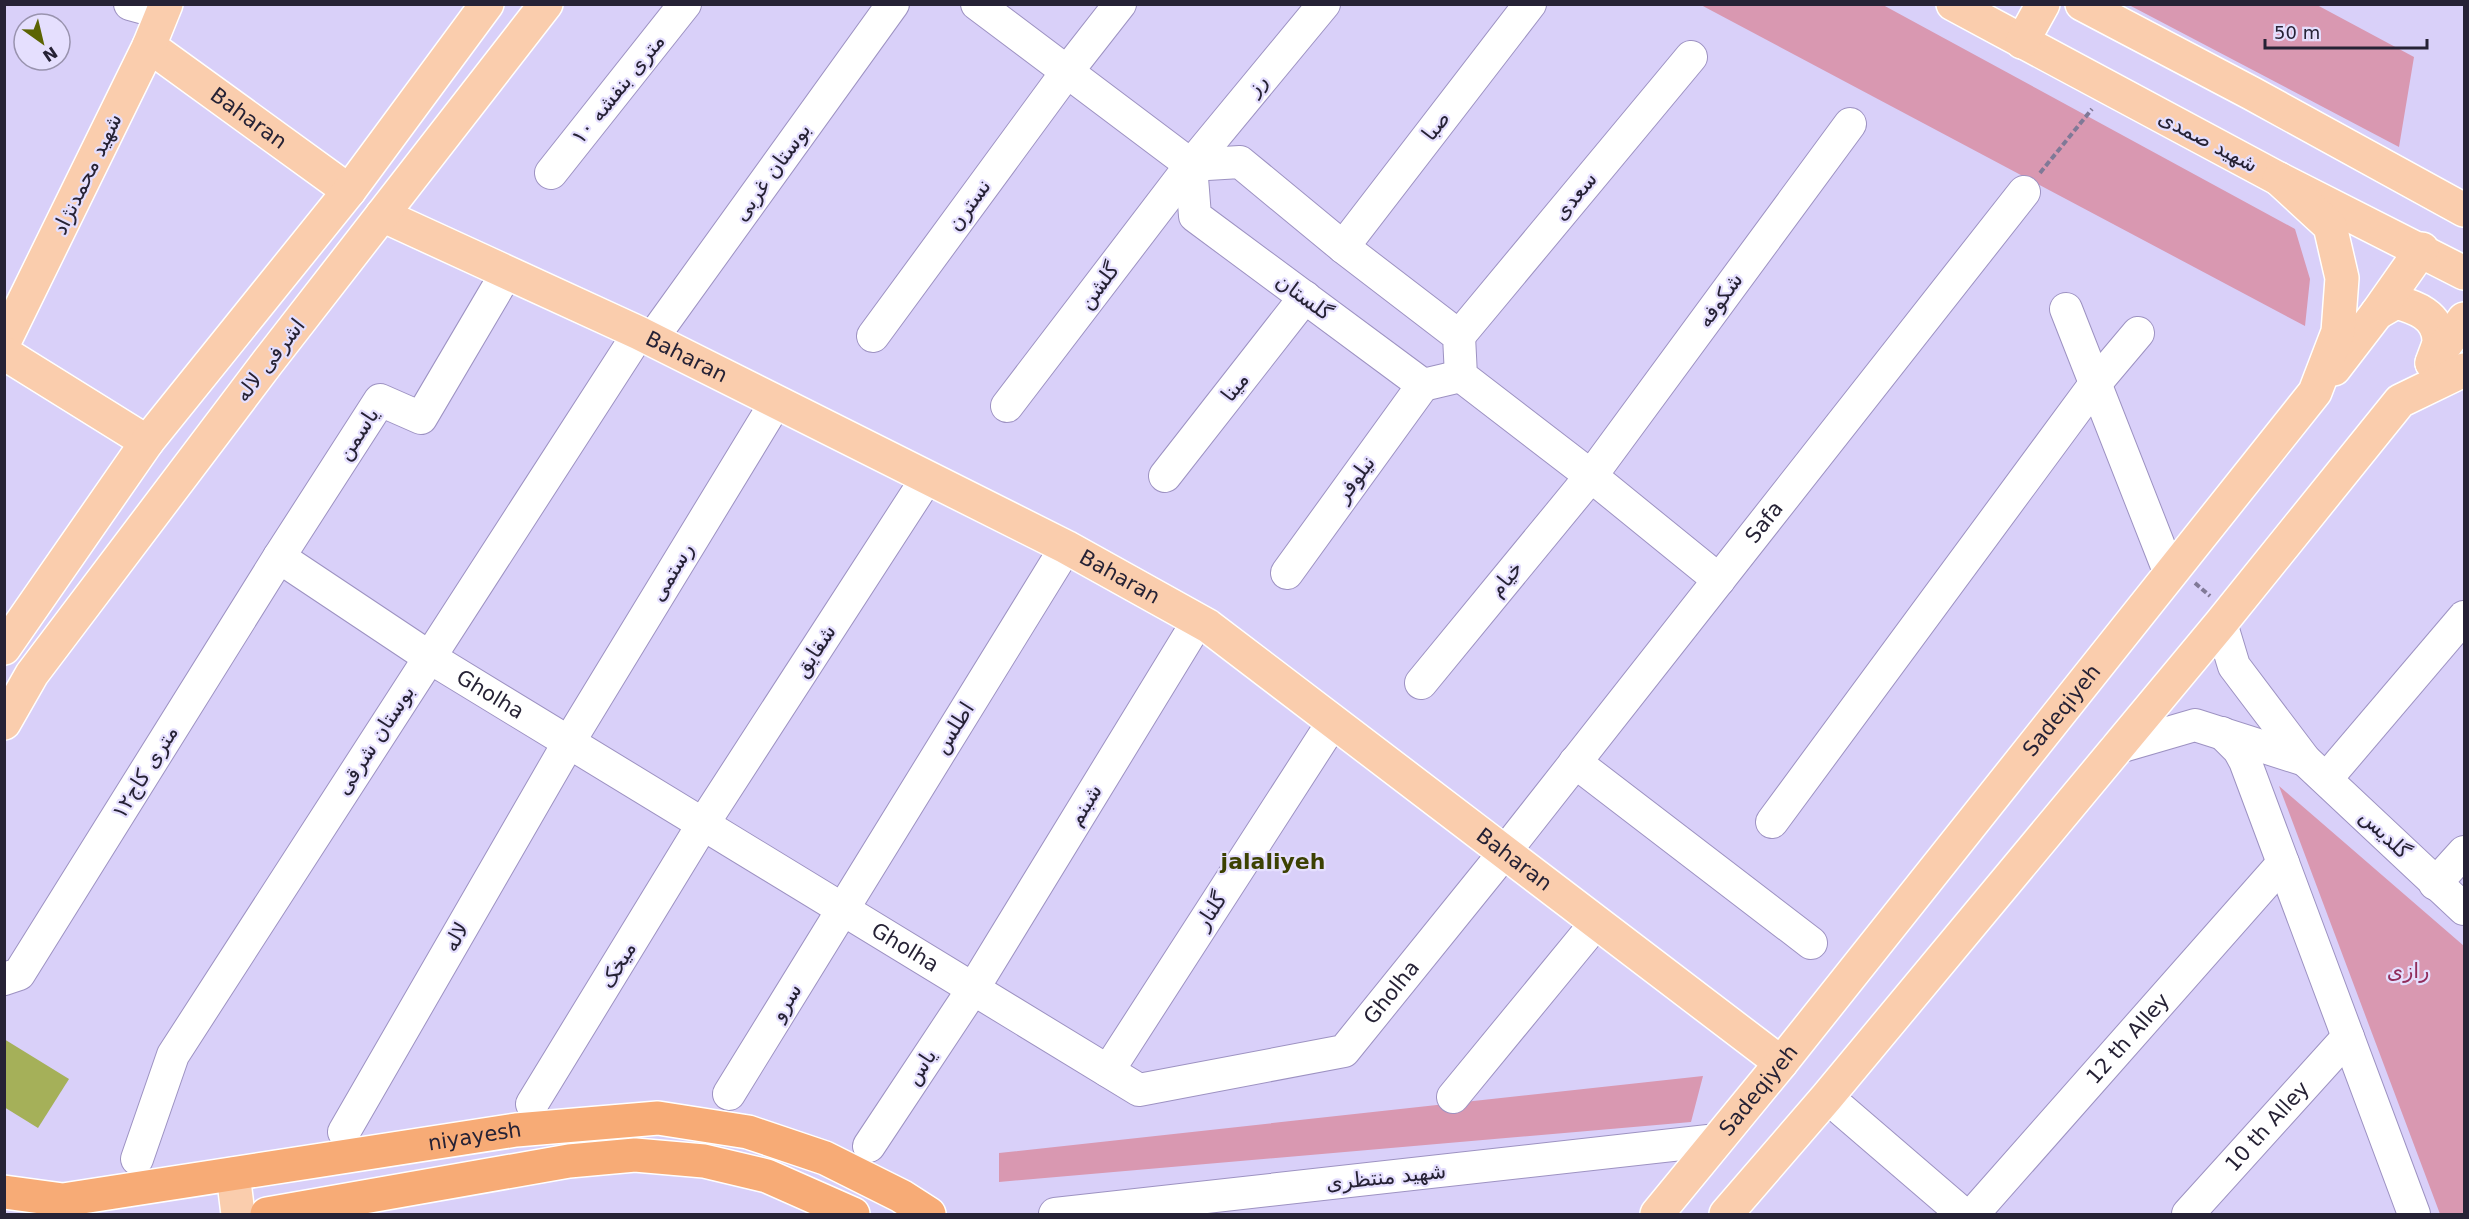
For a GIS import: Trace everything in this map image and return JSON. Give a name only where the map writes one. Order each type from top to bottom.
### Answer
[{"type":"highway","name":"niyayesh","points":[[4,1192],[63,1207],[233,1174],[516,1130],[658,1118],[748,1132],[825,1158],[901,1196],[929,1215]]},
{"type":"highway","name":"niyayesh","points":[[267,1215],[569,1161],[635,1155],[704,1161],[767,1176],[853,1215]]},
{"type":"main road","name":"اشرفی لاله","points":[[4,648],[147,442],[349,191],[487,4]]},
{"type":"main road","name":"اشرفی لاله","points":[[4,723],[32,674],[267,363],[546,4]]},
{"type":"main road","name":"شهید صمدی","points":[[1953,4],[2279,179],[2422,249],[2464,273]]},
{"type":"main road","points":[[2022,42],[2043,4]]},
{"type":"main road","points":[[2082,4],[2251,93],[2464,210]]},
{"type":"main road","name":"شهید محمدنژاد","points":[[6,338],[165,9]]},
{"type":"main road","name":"Baharan","points":[[149,46],[349,191]]},
{"type":"main road","name":"Sadeqiyeh","points":[[1657,1215],[1781,1063],[2315,392],[2338,332],[2342,278],[2330,226],[2279,179]]},
{"type":"main road","name":"Baharan","points":[[382,215],[645,337],[776,402],[1066,547],[1208,626],[1781,1063]]},
{"type":"main road","points":[[2315,392],[2377,313],[2422,249]]},
{"type":"main road","points":[[2377,313],[2396,302],[2417,307],[2433,320],[2439,340],[2432,363]]},
{"type":"main road","points":[[1726,1215],[1827,1097],[2225,618],[2432,363],[2464,319]]},
{"type":"main road","points":[[6,338],[147,442]]},
{"type":"main road","points":[[2400,401],[2464,370]]},
{"type":"main road","points":[[233,1174],[238,1215]]},
{"type":"street","points":[[130,4],[165,9]]},
{"type":"street","name":"۱۰ متری بنفشه","points":[[551,173],[685,4]]},
{"type":"street","name":"بوستان غربی","points":[[645,337],[893,4]]},
{"type":"street","points":[[977,4],[1191,165],[1240,162],[1343,247],[1459,336],[1461,376],[1591,476],[1719,580]]},
{"type":"street","name":"نسترن","points":[[873,336],[1066,73],[1120,4]]},
{"type":"street","name":"رز","points":[[1191,165],[1324,4]]},
{"type":"street","name":"صبا","points":[[1343,247],[1530,4]]},
{"type":"street","name":"سعدی","points":[[1459,336],[1691,57]]},
{"type":"street","name":"شکوفه","points":[[1591,476],[1850,124]]},
{"type":"street","name":"گلستان","points":[[1191,165],[1195,216],[1423,385]]},
{"type":"street","name":"گلشن","points":[[1007,406],[1191,165]]},
{"type":"street","name":"Safa","points":[[1504,853],[2024,192]]},
{"type":"street","name":"یاسمن","points":[[279,557],[380,400],[421,418],[507,272]]},
{"type":"street","name":"مینا","points":[[1165,476],[1305,297]]},
{"type":"street","points":[[2066,309],[2173,571]]},
{"type":"street","points":[[1772,822],[2095,384],[2138,333]]},
{"type":"street","name":"بوستان شرقی","points":[[137,1159],[173,1054],[429,657],[645,337]]},
{"type":"street","points":[[1423,385],[1461,376]]},
{"type":"street","name":"نیلوفر","points":[[1287,573],[1423,385]]},
{"type":"street","name":"رستمی","points":[[569,742],[776,402]]},
{"type":"street","name":"خیام","points":[[1421,683],[1591,476]]},
{"type":"street","name":"شقایق","points":[[703,824],[927,478]]},
{"type":"street","name":"اطلس","points":[[843,910],[1066,547]]},
{"type":"street","name":"Gholha","points":[[279,557],[429,657],[1139,1090],[1344,1051],[1504,853]]},
{"type":"street","name":"۱۲متری کاج","points":[[4,979],[19,974],[279,557]]},
{"type":"street","points":[[2116,748],[2195,725],[2222,732],[2316,769],[2464,617]]},
{"type":"street","name":"گلدیس","points":[[2225,618],[2234,666],[2316,769],[2464,909]]},
{"type":"street","name":"شبنم","points":[[973,988],[1198,621]]},
{"type":"street","name":"گلنار","points":[[1108,1071],[1333,722]]},
{"type":"street","points":[[2222,732],[2246,761],[2410,1212]]},
{"type":"street","name":"لاله","points":[[344,1132],[569,742]]},
{"type":"street","points":[[1575,762],[1811,943]]},
{"type":"street","name":"میخک","points":[[532,1104],[703,824]]},
{"type":"street","points":[[2435,884],[2464,852]]},
{"type":"street","name":"12 th Alley","points":[[1973,1215],[2283,863]]},
{"type":"street","name":"سرو","points":[[729,1094],[843,910]]},
{"type":"street","points":[[1453,1097],[1596,923]]},
{"type":"street","name":"یاس","points":[[869,1146],[973,988]]},
{"type":"street","name":"10 th Alley","points":[[2188,1215],[2348,1037]]},
{"type":"street","points":[[1827,1097],[1963,1215]]},
{"type":"street","name":"شهید منتظری","points":[[1055,1215],[1717,1140]]},
{"type":"path","points":[[2024,192],[2109,88]]},
{"type":"path","points":[[2173,571],[2225,618]]},
{"type":"green space","points":[[1701,5],[1883,5],[2295,229],[2310,279],[2305,326]]},
{"type":"green space","points":[[2129,5],[2317,5],[2414,57],[2399,147]]},
{"type":"green space","name":"رازی","points":[[2279,786],[2464,946],[2464,1214],[2440,1214]]},
{"type":"green space","points":[[1703,1076],[1691,1122],[999,1182],[999,1153]]},
{"type":"building","points":[[4,1039],[69,1079],[38,1128],[4,1107]]},
{"type":"district","name":"jalaliyeh","points":[[1273,861]]}]
